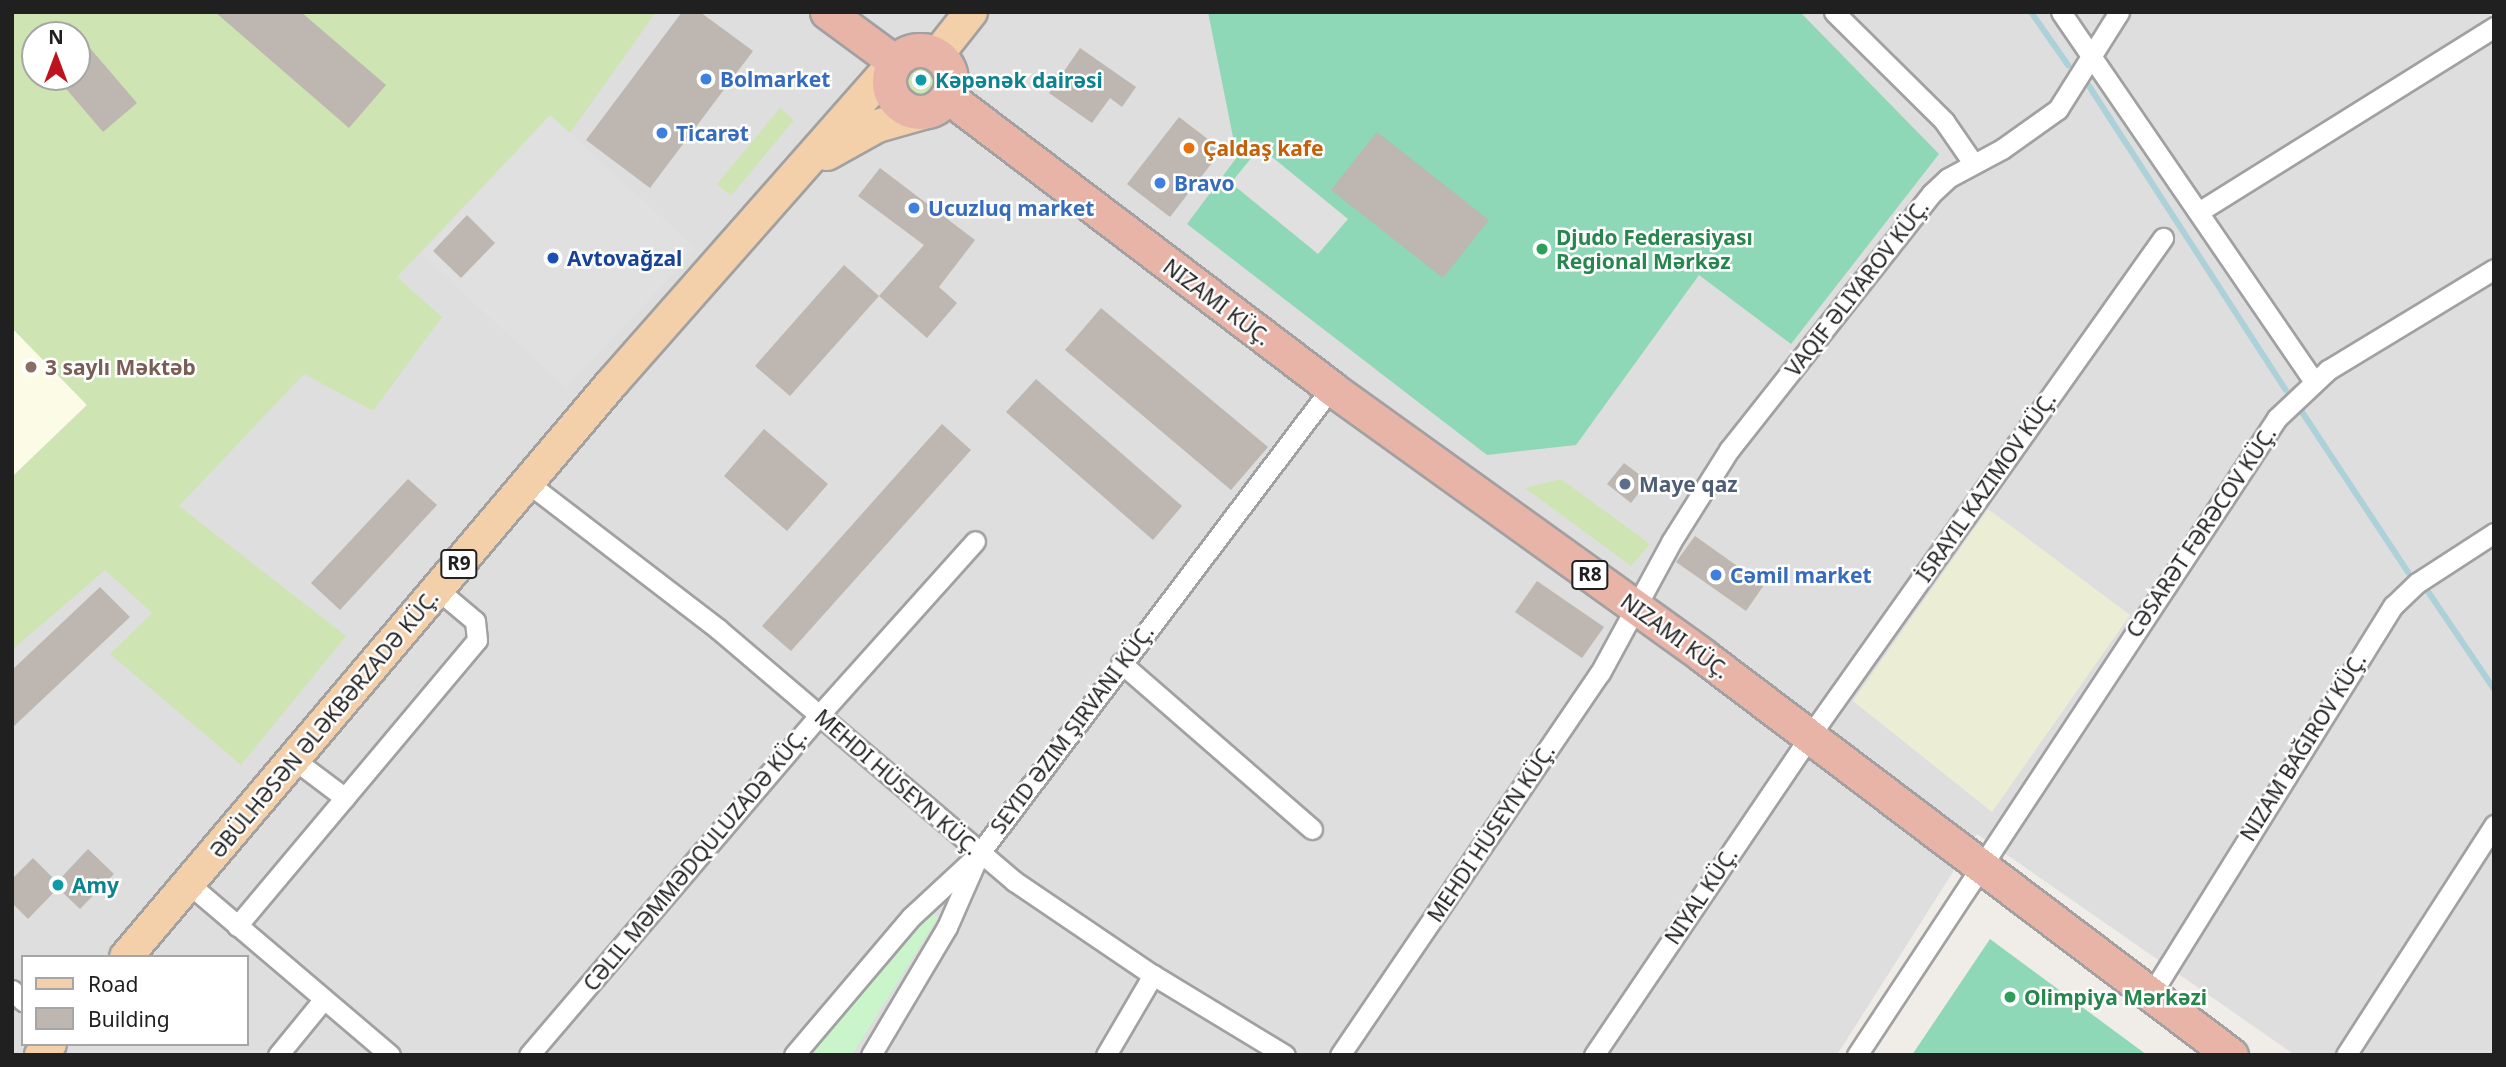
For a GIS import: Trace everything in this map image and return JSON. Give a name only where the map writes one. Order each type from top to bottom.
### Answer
[{"type":"highway","points":[[827,12],[895,62]]},
{"type":"highway","points":[[915,50],[937,55],[950,74],[939,104],[919,113],[897,104],[888,83],[895,62],[915,50]]},
{"type":"highway","name":"NIZAMI KÜÇ.","points":[[939,104],[1635,607],[2231,1055]]},
{"type":"main road","points":[[937,55],[971,12]]},
{"type":"main road","points":[[798,176],[895,62]]},
{"type":"main road","points":[[798,176],[858,135],[939,104]]},
{"type":"main road","name":"ƏBÜLHƏSƏN ƏLƏKBƏRZADƏ KÜÇ.","points":[[128,955],[292,758],[528,483],[798,176]]},
{"type":"street","points":[[1835,12],[1944,121],[1973,163]]},
{"type":"street","points":[[2061,12],[2200,211],[2314,381]]},
{"type":"street","name":"VAQIF ƏLIYAROV KÜÇ.","points":[[1635,607],[1729,450],[1931,194],[1973,163],[2036,127],[2058,108],[2119,12]]},
{"type":"street","points":[[2200,211],[2494,27]]},
{"type":"street","name":"NIYAL KÜÇ.","points":[[1594,1055],[1809,737],[2163,237]]},
{"type":"street","name":"CƏSARƏT FƏRƏCOV KÜÇ.","points":[[1857,1055],[1979,866],[2277,418],[2314,381],[2494,269]]},
{"type":"street","name":"SEYID ƏZIM ŞIRVANI KÜÇ.","points":[[794,1055],[911,917],[979,854],[1331,388]]},
{"type":"street","name":"MEHDI HÜSEYN KÜÇ.","points":[[528,483],[718,629],[820,713],[979,854],[1055,913],[1285,1055]]},
{"type":"street","points":[[2150,996],[2393,606],[2417,583],[2494,533]]},
{"type":"street","name":"CƏLIL MƏMMƏDQULUZADƏ KÜÇ.","points":[[529,1055],[820,713],[975,541]]},
{"type":"street","points":[[237,926],[477,640],[475,621],[438,590]]},
{"type":"street","name":"MEHDI HÜSEYN KÜÇ.","points":[[1340,1055],[1600,673],[1635,607]]},
{"type":"street","points":[[1121,663],[1312,828]]},
{"type":"street","points":[[292,758],[345,798]]},
{"type":"street","points":[[2346,1055],[2494,825]]},
{"type":"street","points":[[871,1055],[947,927],[979,854]]},
{"type":"street","points":[[189,884],[390,1055]]},
{"type":"street","points":[[1106,1055],[1153,975]]},
{"type":"street","points":[[278,1055],[323,1000]]},
{"type":"shaded area","points":[[12,12],[2494,12],[2494,1055],[2295,1055],[1977,834],[1837,1055],[12,1055]]},
{"type":"shaded area","points":[[550,115],[696,249],[566,388],[421,254]]},
{"type":"shaded area","points":[[1260,147],[1348,219],[1318,254],[1231,183]]},
{"type":"shaded area","name":"3 saylı Məktəb","points":[[12,328],[87,405],[12,477]]},
{"type":"shaded area","points":[[1988,509],[2130,615],[1992,812],[1853,701]]},
{"type":"green space","points":[[12,12],[656,12],[570,133],[550,116],[397,277],[442,317],[373,411],[304,374],[179,506],[346,636],[241,765],[110,654],[152,613],[105,570],[12,650],[12,477],[87,405],[12,328]]},
{"type":"green space","name":"Djudo Federasiyası Regional Mərkəz","points":[[1208,12],[1800,12],[1939,154],[1791,344],[1699,275],[1576,445],[1487,455],[1187,224],[1237,157]]},
{"type":"green space","name":"Kəpənək dairəsi","points":[[921,67],[927,68],[935,76],[935,88],[927,96],[921,97],[915,96],[907,88],[906,82],[907,76],[915,68]]},
{"type":"green space","points":[[780,108],[794,120],[731,196],[717,184]]},
{"type":"green space","points":[[1561,479],[1650,544],[1631,566],[1525,488]]},
{"type":"green space","points":[[932,913],[938,917],[852,1055],[811,1055]]},
{"type":"green space","name":"Olimpiya Mərkəzi","points":[[1990,939],[2147,1055],[1912,1055]]},
{"type":"building","points":[[215,12],[301,12],[386,85],[349,128]]},
{"type":"building","points":[[682,12],[700,12],[753,51],[650,188],[586,140]]},
{"type":"building","points":[[1080,48],[1136,87],[1122,107],[1110,98],[1092,123],[1049,93]]},
{"type":"building","points":[[91,49],[137,103],[103,132],[68,91],[91,91]]},
{"type":"building","points":[[1179,117],[1222,150],[1170,217],[1127,184]]},
{"type":"building","points":[[1377,132],[1489,220],[1443,278],[1331,190]]},
{"type":"building","points":[[880,168],[975,240],[939,287],[957,303],[927,338],[879,296],[924,245],[858,196]]},
{"type":"building","points":[[467,215],[495,243],[461,278],[433,251]]},
{"type":"building","points":[[844,265],[879,296],[790,396],[755,366]]},
{"type":"building","points":[[1101,308],[1268,447],[1231,490],[1065,350]]},
{"type":"building","points":[[1036,379],[1182,506],[1153,540],[1006,412]]},
{"type":"building","points":[[942,424],[971,450],[791,651],[762,626]]},
{"type":"building","points":[[764,429],[828,484],[787,531],[724,476]]},
{"type":"building","points":[[1624,463],[1648,481],[1631,503],[1607,484]]},
{"type":"building","points":[[408,479],[437,505],[340,610],[311,583]]},
{"type":"building","points":[[1695,536],[1764,585],[1746,611],[1676,562]]},
{"type":"building","points":[[1537,581],[1604,627],[1582,658],[1515,612]]},
{"type":"building","points":[[100,587],[130,617],[12,728],[12,670]]},
{"type":"building","name":"Amy","points":[[88,849],[114,874],[80,909],[58,888],[28,919],[12,903],[12,879],[33,858],[57,882]]},
{"type":"waterway","points":[[2031,12],[2068,65]]},
{"type":"waterway","points":[[2089,86],[2286,390]]},
{"type":"waterway","points":[[2300,409],[2408,572]]},
{"type":"waterway","points":[[2429,593],[2494,689]]},
{"type":"place","name":"Bolmarket","points":[[706,79]]},
{"type":"place","name":"Kəpənək dairəsi","points":[[921,80]]},
{"type":"place","name":"Ticarət","points":[[662,133]]},
{"type":"place","name":"Çaldaş kafe","points":[[1189,148]]},
{"type":"place","name":"Bravo","points":[[1160,183]]},
{"type":"place","name":"Ucuzluq market","points":[[914,208]]},
{"type":"place","name":"Djudo Federasiyası Regional Mərkəz","points":[[1542,249]]},
{"type":"place","name":"Avtovağzal","points":[[553,258]]},
{"type":"place","name":"3 saylı Məktəb","points":[[31,367]]},
{"type":"place","name":"Maye qaz","points":[[1625,484]]},
{"type":"place","name":"Cəmil market","points":[[1716,575]]},
{"type":"place","name":"Amy","points":[[58,885]]},
{"type":"place","name":"Olimpiya Mərkəzi","points":[[2010,997]]}]
